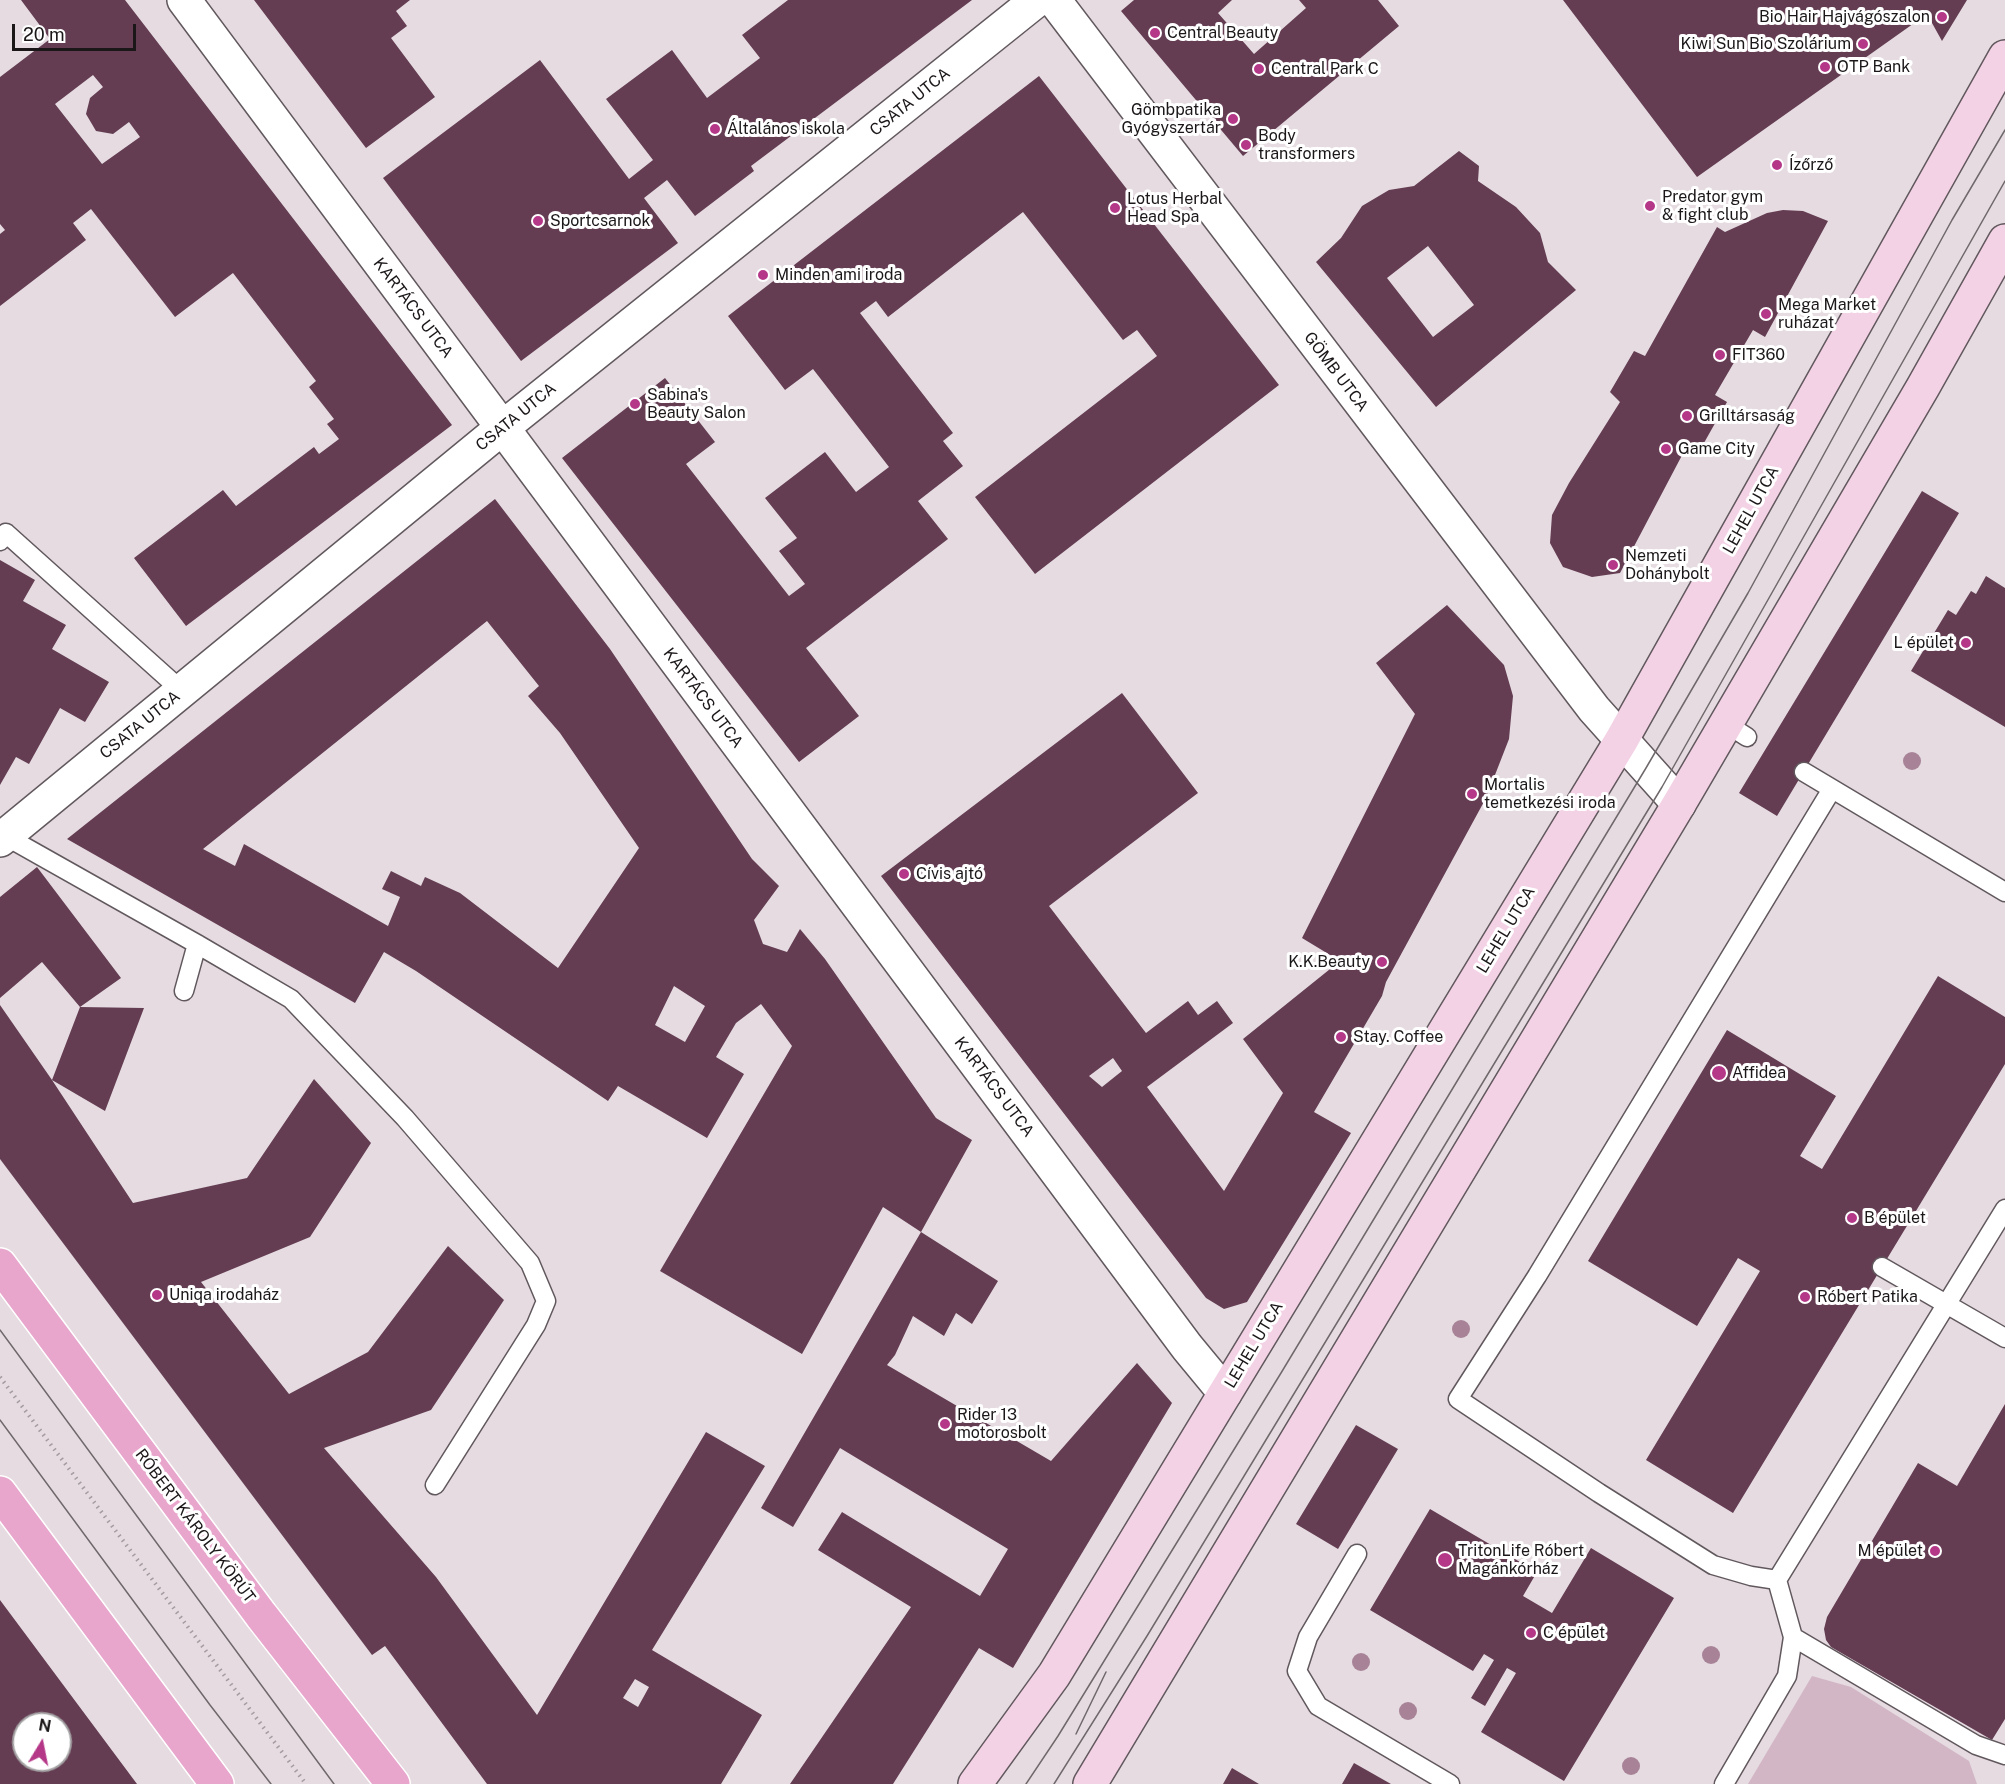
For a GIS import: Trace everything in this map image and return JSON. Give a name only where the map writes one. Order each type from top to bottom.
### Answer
[{"type":"main road","name":"LEHEL UTCA","points":[[975,1784],[1054,1675],[1621,741],[2005,57]]},
{"type":"main road","points":[[1090,1784],[1678,804],[1736,730],[2005,241]]},
{"type":"main road","name":"RÓBERT KÁROLY KÖRÚT","points":[[0,1265],[261,1615],[393,1784]]},
{"type":"main road","points":[[0,1493],[210,1780]]},
{"type":"street","name":"KARTÁCS UTCA","points":[[184,0],[1187,1347],[1225,1393]]},
{"type":"street","name":"CSATA UTCA","points":[[2,836],[502,428],[1037,0]]},
{"type":"street","name":"GÖMB UTCA","points":[[1054,0],[1587,700],[1678,804]]},
{"type":"lane","points":[[0,541],[6,533],[182,691]]},
{"type":"lane","points":[[1804,772],[2005,892]]},
{"type":"lane","points":[[1777,1580],[1750,1576],[1713,1565],[1599,1493],[1458,1399],[1532,1285],[1832,789]]},
{"type":"lane","points":[[2,836],[291,999],[405,1118],[530,1263],[546,1301],[536,1325],[435,1485]]},
{"type":"lane","points":[[184,991],[197,944]]},
{"type":"lane","points":[[1724,1784],[1787,1676],[1793,1637],[1777,1580],[2005,1209]]},
{"type":"lane","points":[[1882,1267],[2005,1338]]},
{"type":"lane","points":[[1357,1554],[1308,1637],[1298,1671],[1318,1706],[1450,1784]]},
{"type":"lane","points":[[1793,1637],[1976,1745],[2005,1755]]},
{"type":"path","points":[[0,1377],[306,1784]]},
{"type":"shaded area","points":[[1812,1676],[1851,1687],[1969,1761],[1977,1784],[1748,1784]]},
{"type":"building","points":[[21,0],[125,0],[452,425],[186,626],[134,558],[223,490],[236,506],[314,447],[319,454],[339,439],[327,424],[334,419],[309,387],[316,381],[233,273],[175,317],[91,209],[73,223],[86,240],[0,306],[0,234],[5,230],[0,224],[0,77],[50,39]],"holes":[[[93,75],[103,87],[90,98],[86,114],[96,131],[113,134],[129,122],[140,137],[102,164],[55,104]]]},
{"type":"building","points":[[254,0],[410,0],[396,11],[407,26],[391,38],[435,97],[366,148]]},
{"type":"building","points":[[788,0],[972,0],[751,166],[754,171],[695,216],[667,180],[644,198],[678,243],[521,361],[383,178],[540,60],[629,179],[653,160],[606,99],[672,50],[707,98],[760,58],[742,35]]},
{"type":"building","name":"Central Park C","points":[[1134,0],[1232,0],[1218,13],[1254,54],[1306,8],[1299,0],[1378,0],[1399,26],[1243,156],[1121,11]]},
{"type":"building","points":[[1563,0],[1967,0],[1942,41],[1927,14],[1697,177]]},
{"type":"building","points":[[1039,76],[1279,385],[1035,574],[975,497],[1157,356],[1137,330],[1123,340],[1023,212],[888,317],[876,301],[860,313],[953,433],[943,441],[963,466],[918,501],[948,539],[806,648],[859,716],[799,762],[562,458],[665,378],[715,442],[686,464],[789,596],[805,584],[779,551],[797,538],[765,498],[825,452],[856,492],[889,467],[813,369],[785,390],[728,316]]},
{"type":"building","points":[[1459,151],[1479,166],[1478,181],[1516,207],[1540,233],[1548,262],[1576,290],[1436,407],[1316,262],[1341,238],[1362,206],[1389,190],[1414,186]],"holes":[[[1428,246],[1474,305],[1433,337],[1387,278]]]},
{"type":"building","points":[[1783,210],[1803,211],[1828,221],[1765,337],[1753,330],[1715,395],[1727,402],[1700,450],[1689,442],[1620,573],[1592,577],[1563,567],[1550,543],[1552,515],[1569,483],[1620,402],[1610,392],[1634,351],[1645,356],[1717,227],[1725,232],[1767,213]]},
{"type":"building","points":[[1922,491],[1959,513],[1777,816],[1739,793]]},
{"type":"building","points":[[495,499],[610,649],[752,859],[779,886],[754,920],[763,944],[787,952],[800,929],[825,959],[936,1118],[972,1140],[921,1232],[883,1207],[802,1354],[660,1271],[792,1046],[761,1004],[736,1023],[716,1057],[744,1074],[707,1138],[618,1086],[608,1101],[416,971],[384,952],[355,1003],[67,839]],"holes":[[[487,621],[539,686],[528,696],[560,733],[639,848],[558,968],[460,893],[425,877],[421,886],[391,871],[382,889],[400,897],[388,926],[244,844],[235,866],[203,849]],[[674,986],[705,1006],[685,1042],[655,1025]]]},
{"type":"building","points":[[0,560],[35,580],[23,601],[66,625],[52,649],[109,682],[85,722],[60,708],[29,764],[16,757],[0,785]]},
{"type":"building","name":"L épület","points":[[1986,576],[2005,588],[2005,727],[1911,671],[1948,610],[1956,615],[1971,591],[1976,594]]},
{"type":"building","points":[[1447,605],[1504,665],[1513,696],[1509,739],[1486,798],[1386,982],[1382,996],[1314,1112],[1351,1133],[1247,1302],[1224,1309],[1206,1298],[881,876],[1122,693],[1198,793],[1049,906],[1146,1033],[1188,1001],[1198,1015],[1217,1001],[1233,1023],[1147,1087],[1224,1191],[1283,1093],[1243,1039],[1340,961],[1302,938],[1415,714],[1376,663]],"holes":[[[1113,1058],[1122,1071],[1102,1087],[1089,1076]]]},
{"type":"building","points":[[37,867],[121,978],[80,1007],[42,962],[0,998],[0,897]]},
{"type":"building","name":"B épület","points":[[1938,976],[2005,1017],[2005,1064],[1733,1513],[1646,1460],[1760,1271],[1738,1258],[1697,1326],[1588,1261],[1727,1030],[1836,1096],[1800,1156],[1822,1169]]},
{"type":"building","points":[[0,1005],[133,1203],[247,1178],[314,1079],[371,1143],[310,1237],[201,1282],[289,1394],[368,1352],[448,1246],[504,1300],[431,1410],[324,1448],[436,1577],[537,1715],[706,1432],[765,1466],[652,1650],[762,1715],[721,1784],[487,1784],[385,1646],[372,1655],[0,1159]],"holes":[[[635,1679],[649,1687],[638,1707],[623,1698]]]},
{"type":"building","points":[[80,1007],[144,1008],[105,1111],[52,1080]]},
{"type":"building","points":[[921,1232],[998,1281],[972,1324],[956,1313],[944,1336],[913,1316],[895,1355],[887,1365],[1051,1461],[1137,1363],[1172,1403],[1013,1668],[979,1648],[893,1784],[790,1784],[911,1607],[818,1550],[842,1512],[980,1596],[1008,1549],[840,1448],[793,1527],[761,1508]]},
{"type":"building","name":"M épület","points":[[2005,1404],[2005,1719],[1992,1740],[1831,1647],[1826,1640],[1824,1629],[1827,1617],[1918,1463],[1957,1486]]},
{"type":"building","points":[[1356,1425],[1398,1449],[1338,1549],[1296,1524]]},
{"type":"building","name":"C épület","points":[[1430,1509],[1537,1572],[1523,1596],[1552,1613],[1591,1548],[1674,1598],[1564,1781],[1481,1732],[1516,1673],[1507,1668],[1485,1706],[1471,1698],[1494,1660],[1484,1654],[1473,1671],[1370,1610]]},
{"type":"building","points":[[0,1600],[137,1784],[0,1784]]},
{"type":"building","points":[[1354,1763],[1391,1784],[1342,1784]]},
{"type":"building","points":[[1232,1768],[1259,1784],[1223,1784]]},
{"type":"tram line","points":[[1026,1784],[1058,1736],[1281,1373],[1646,768],[1748,593],[1952,220],[2005,130]]},
{"type":"tram line","points":[[1054,1784],[1147,1636],[1662,787],[2005,181]]},
{"type":"tram line","points":[[0,1330],[334,1784]]},
{"type":"tram line","points":[[0,1420],[271,1784]]},
{"type":"tram line","points":[[1076,1734],[1106,1672]]},
{"type":"place","name":"Bio Hair Hajvágószalon","points":[[1942,17]]},
{"type":"place","name":"Central Beauty","points":[[1155,33]]},
{"type":"place","name":"Kiwi Sun Bio Szolárium","points":[[1863,44]]},
{"type":"place","name":"OTP Bank","points":[[1825,67]]},
{"type":"place","name":"Central Park C","points":[[1259,69]]},
{"type":"place","name":"Gömbpatika Gyógyszertár","points":[[1233,119]]},
{"type":"place","name":"Általános iskola","points":[[715,129]]},
{"type":"place","name":"Body transformers","points":[[1246,145]]},
{"type":"place","name":"Ízőrző","points":[[1777,165]]},
{"type":"place","name":"Predator gym & fight club","points":[[1650,206]]},
{"type":"place","name":"Lotus Herbal Head Spa","points":[[1115,208]]},
{"type":"place","name":"Sportcsarnok","points":[[538,221]]},
{"type":"place","name":"Minden ami iroda","points":[[763,275]]},
{"type":"place","name":"Mega Market ruházat","points":[[1766,314]]},
{"type":"place","name":"FIT360","points":[[1720,355]]},
{"type":"place","name":"Sabina's Beauty Salon","points":[[635,404]]},
{"type":"place","name":"Grilltársaság","points":[[1687,416]]},
{"type":"place","name":"Game City","points":[[1666,449]]},
{"type":"place","name":"Nemzeti Dohánybolt","points":[[1613,565]]},
{"type":"place","name":"L épület","points":[[1966,643]]},
{"type":"place","name":"Mortalis temetkezési iroda","points":[[1472,794]]},
{"type":"place","name":"Cívis ajtó","points":[[904,874]]},
{"type":"place","name":"K.K.Beauty","points":[[1382,962]]},
{"type":"place","name":"Stay. Coffee","points":[[1341,1037]]},
{"type":"place","name":"Affidea","points":[[1719,1073]]},
{"type":"place","name":"B épület","points":[[1852,1218]]},
{"type":"place","name":"Uniqa irodaház","points":[[157,1295]]},
{"type":"place","name":"Róbert Patika","points":[[1805,1297]]},
{"type":"place","name":"Rider 13 motorosbolt","points":[[945,1424]]},
{"type":"place","name":"M épület","points":[[1935,1551]]},
{"type":"place","name":"TritonLife Róbert Magánkórház","points":[[1445,1560]]},
{"type":"place","name":"C épület","points":[[1531,1633]]}]
